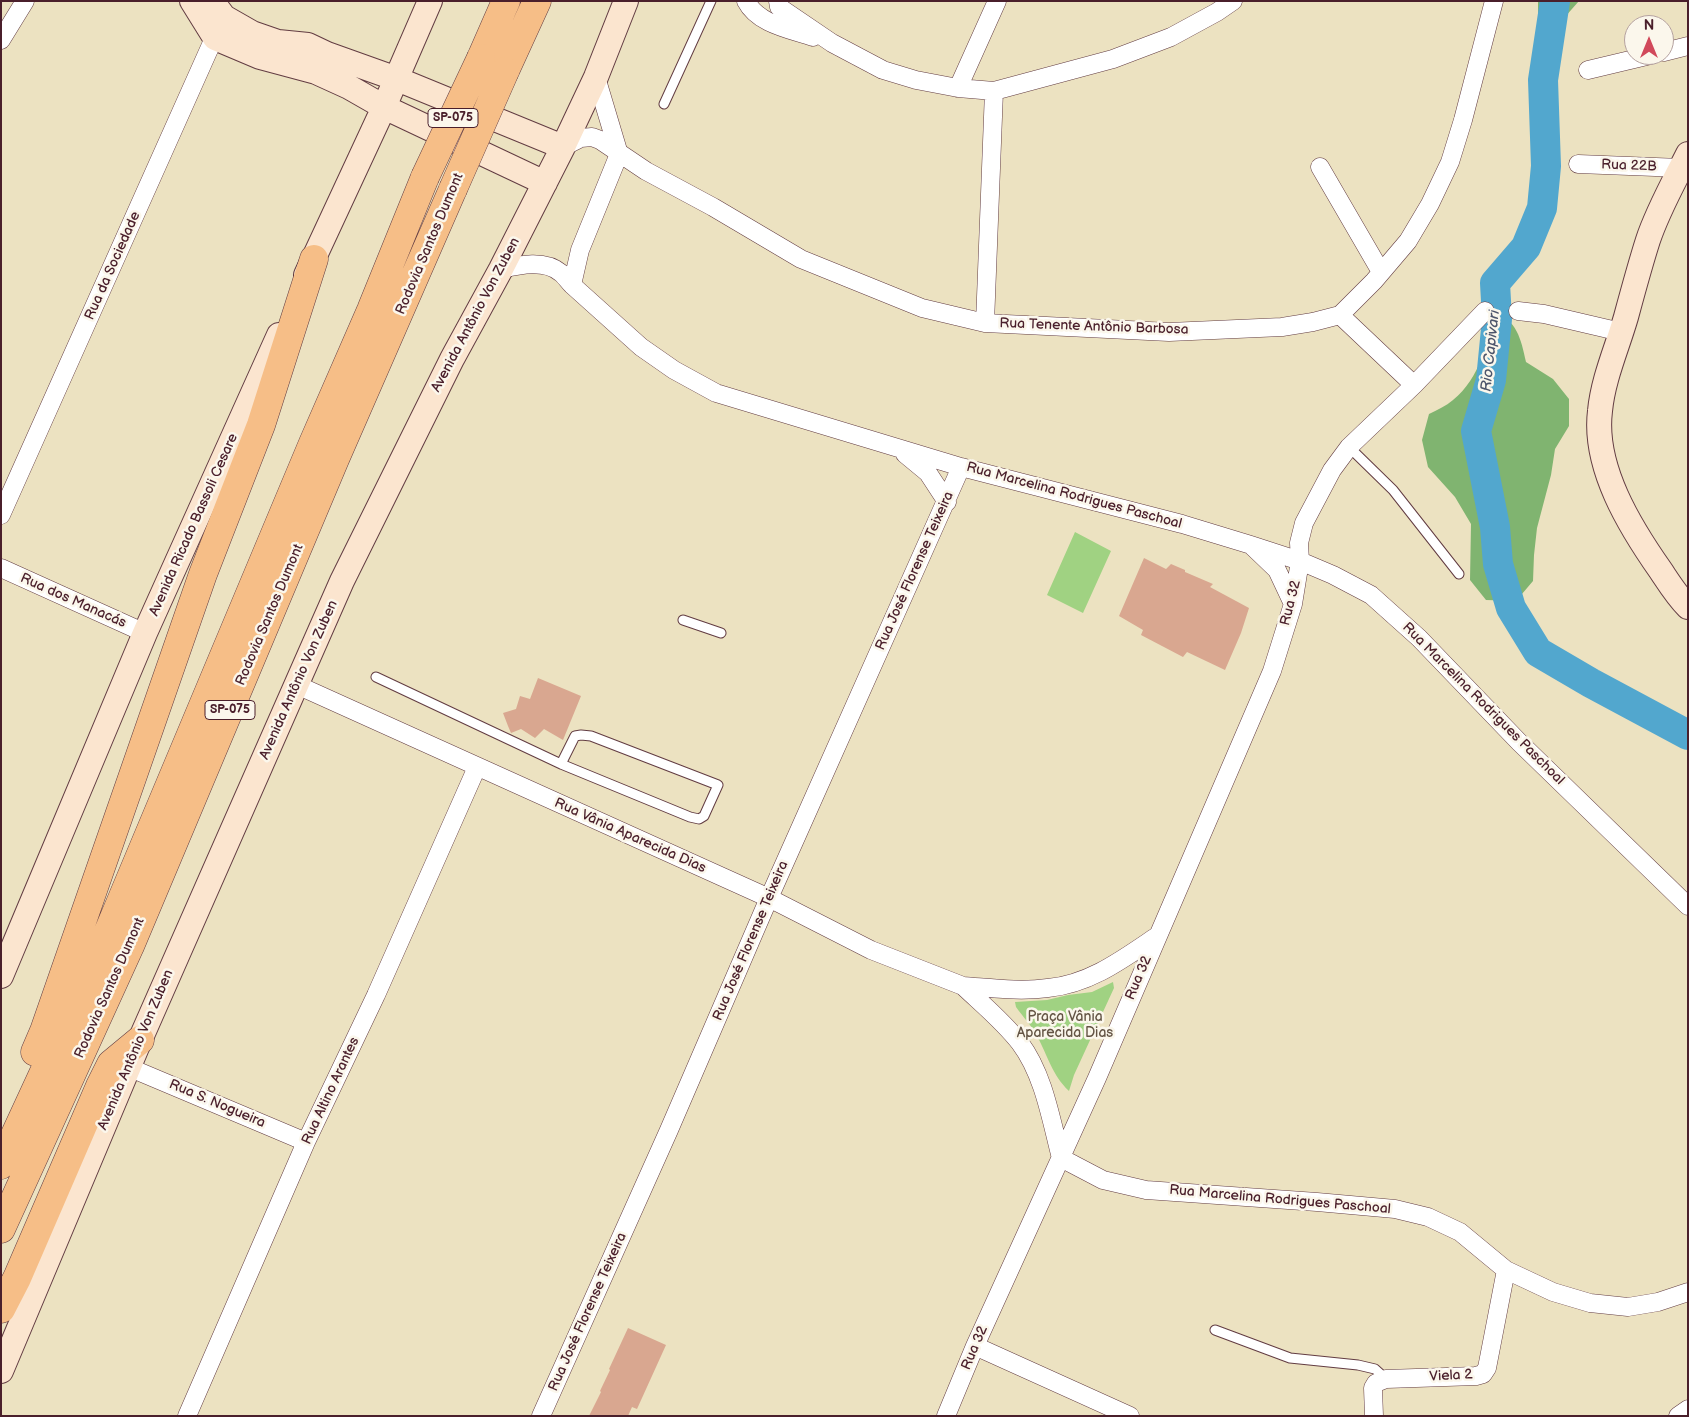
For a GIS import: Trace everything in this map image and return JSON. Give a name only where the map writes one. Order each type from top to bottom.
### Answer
[{"type":"highway","name":"Rodovia Santos Dumont","points":[[1,1164],[103,944],[425,178],[506,1]]},
{"type":"highway","name":"Rodovia Santos Dumont","points":[[1,1229],[130,946],[335,459],[537,1]]},
{"type":"highway","points":[[24,1113],[26,1071],[48,1022],[203,574],[261,424],[314,259]]},
{"type":"highway","points":[[1,1309],[17,1278],[111,1064],[140,1040]]},
{"type":"street","points":[[1,40],[26,1]]},
{"type":"street","points":[[192,1],[217,19],[260,56],[316,72],[349,87],[384,107],[544,183]]},
{"type":"street","name":"Avenida Ricado Bassoli Cesare","points":[[1,976],[145,633],[384,107],[430,1]]},
{"type":"street","name":"Avenida Antônio Von Zuben","points":[[1,1371],[128,1067],[342,581],[452,360],[563,147],[596,77],[626,1]]},
{"type":"street","points":[[746,1],[750,9],[771,24],[832,43]]},
{"type":"street","points":[[778,1],[779,7],[832,43],[883,70],[916,80],[958,88],[994,91],[1113,59],[1171,37],[1217,12],[1232,1]]},
{"type":"street","points":[[958,88],[997,1]]},
{"type":"street","points":[[1414,385],[1340,315],[1408,240],[1430,204],[1450,162],[1494,1]]},
{"type":"street","points":[[217,19],[278,42],[308,45],[563,147]]},
{"type":"street","name":"Rua da Sociedade","points":[[1,515],[217,19]]},
{"type":"street","points":[[1674,50],[1688,46]]},
{"type":"street","points":[[1588,70],[1624,61]]},
{"type":"street","points":[[572,285],[580,250],[619,154],[596,77]]},
{"type":"street","points":[[985,322],[994,91]]},
{"type":"street","name":"Rua Tenente Antônio Barbosa","points":[[563,147],[581,138],[592,137],[600,140],[646,171],[713,207],[801,259],[922,308],[985,322],[1169,332],[1282,327],[1340,315]]},
{"type":"street","points":[[1684,161],[1648,240],[1607,375],[1599,413],[1604,457],[1617,500],[1629,523],[1655,563],[1688,607]]},
{"type":"street","name":"Rua 22B","points":[[1578,164],[1684,161]]},
{"type":"street","points":[[1320,167],[1381,272]]},
{"type":"street","name":"Rua Marcelina Rodrigues Paschoal","points":[[501,269],[526,264],[544,266],[559,271],[641,347],[674,370],[716,393],[961,467],[1173,522],[1251,545],[1300,561],[1333,575],[1370,595],[1420,638],[1519,742],[1688,906]]},
{"type":"street","name":"Rua 32","points":[[946,1416],[975,1346],[1061,1158],[1272,671],[1293,604],[1300,561],[1299,543],[1304,524],[1332,470],[1349,447],[1414,385],[1485,311]]},
{"type":"street","points":[[1518,311],[1544,314],[1621,332]]},
{"type":"street","name":"Rua Marcelina Rodrigues Paschoal","points":[[896,448],[928,473],[947,502]]},
{"type":"street","name":"Rua José Florense Teixeira","points":[[541,1416],[961,467]]},
{"type":"street","name":"Rua Marcelina Rodrigues Paschoal","points":[[1251,545],[1277,570],[1293,604]]},
{"type":"street","name":"Rua dos Manacás","points":[[1,568],[145,633]]},
{"type":"street","name":"Rua Vânia Aparecida Dias","points":[[297,685],[769,898],[871,950],[963,986],[1048,988],[1084,980],[1112,966],[1157,936]]},
{"type":"street","name":"Rua Altino Arantes","points":[[187,1416],[306,1142],[376,995],[477,767]]},
{"type":"street","name":"Rua Vânia Aparecida Dias","points":[[963,986],[996,1016],[1020,1043],[1035,1068],[1061,1158]]},
{"type":"street","name":"Rua S. Nogueira","points":[[128,1067],[306,1142]]},
{"type":"street","name":"Rua Marcelina Rodrigues Paschoal","points":[[1061,1158],[1103,1180],[1146,1190],[1395,1209],[1428,1218],[1460,1232],[1506,1270],[1553,1292],[1590,1303],[1628,1307],[1658,1302],[1688,1292]]},
{"type":"street","name":"Viela 2","points":[[1386,1379],[1476,1376],[1483,1374],[1487,1368],[1506,1270]]},
{"type":"street","points":[[975,1346],[1130,1416]]},
{"type":"street","points":[[1374,1416],[1373,1388],[1376,1383],[1386,1379]]},
{"type":"street","points":[[1678,1416],[1688,1409]]},
{"type":"lane","points":[[664,104],[711,1]]},
{"type":"lane","points":[[1349,447],[1393,490],[1459,574]]},
{"type":"lane","points":[[683,620],[721,633]]},
{"type":"lane","points":[[376,677],[561,764],[690,817],[699,819],[704,816],[718,785],[586,735],[575,736],[561,764]]},
{"type":"lane","points":[[1215,1330],[1290,1358],[1358,1365],[1375,1369],[1386,1379]]},
{"type":"green space","points":[[1538,1],[1579,1],[1564,18],[1538,15]]},
{"type":"green space","points":[[1493,311],[1508,320],[1517,331],[1526,362],[1553,379],[1569,399],[1569,426],[1555,449],[1551,475],[1537,528],[1533,581],[1516,601],[1486,600],[1470,580],[1471,524],[1455,497],[1428,467],[1422,440],[1429,414],[1453,400],[1470,381],[1476,371],[1485,347]]},
{"type":"green space","points":[[1075,532],[1111,551],[1083,613],[1047,595]]},
{"type":"green space","name":"Praça Vânia Aparecida Dias","points":[[1113,982],[1114,988],[1074,1075],[1069,1091],[1054,1072],[1035,1032],[1016,1007],[1015,1002],[1047,1000],[1092,992]]},
{"type":"building","points":[[1144,558],[1166,569],[1171,564],[1185,570],[1185,572],[1213,584],[1210,587],[1249,608],[1241,633],[1225,670],[1187,652],[1183,657],[1141,635],[1143,630],[1119,616]]},
{"type":"building","points":[[538,678],[581,696],[563,740],[544,729],[535,738],[521,729],[511,733],[508,726],[503,713],[516,709],[520,696],[530,699]]},
{"type":"building","points":[[628,1328],[666,1345],[637,1409],[632,1407],[628,1416],[589,1416],[601,1392],[609,1369]]},
{"type":"waterway","name":"Rio Capivari","points":[[1555,1],[1543,80],[1546,166],[1542,208],[1526,247],[1495,283],[1497,319],[1491,380],[1476,431],[1495,527],[1498,564],[1511,608],[1538,652],[1688,735]]}]
